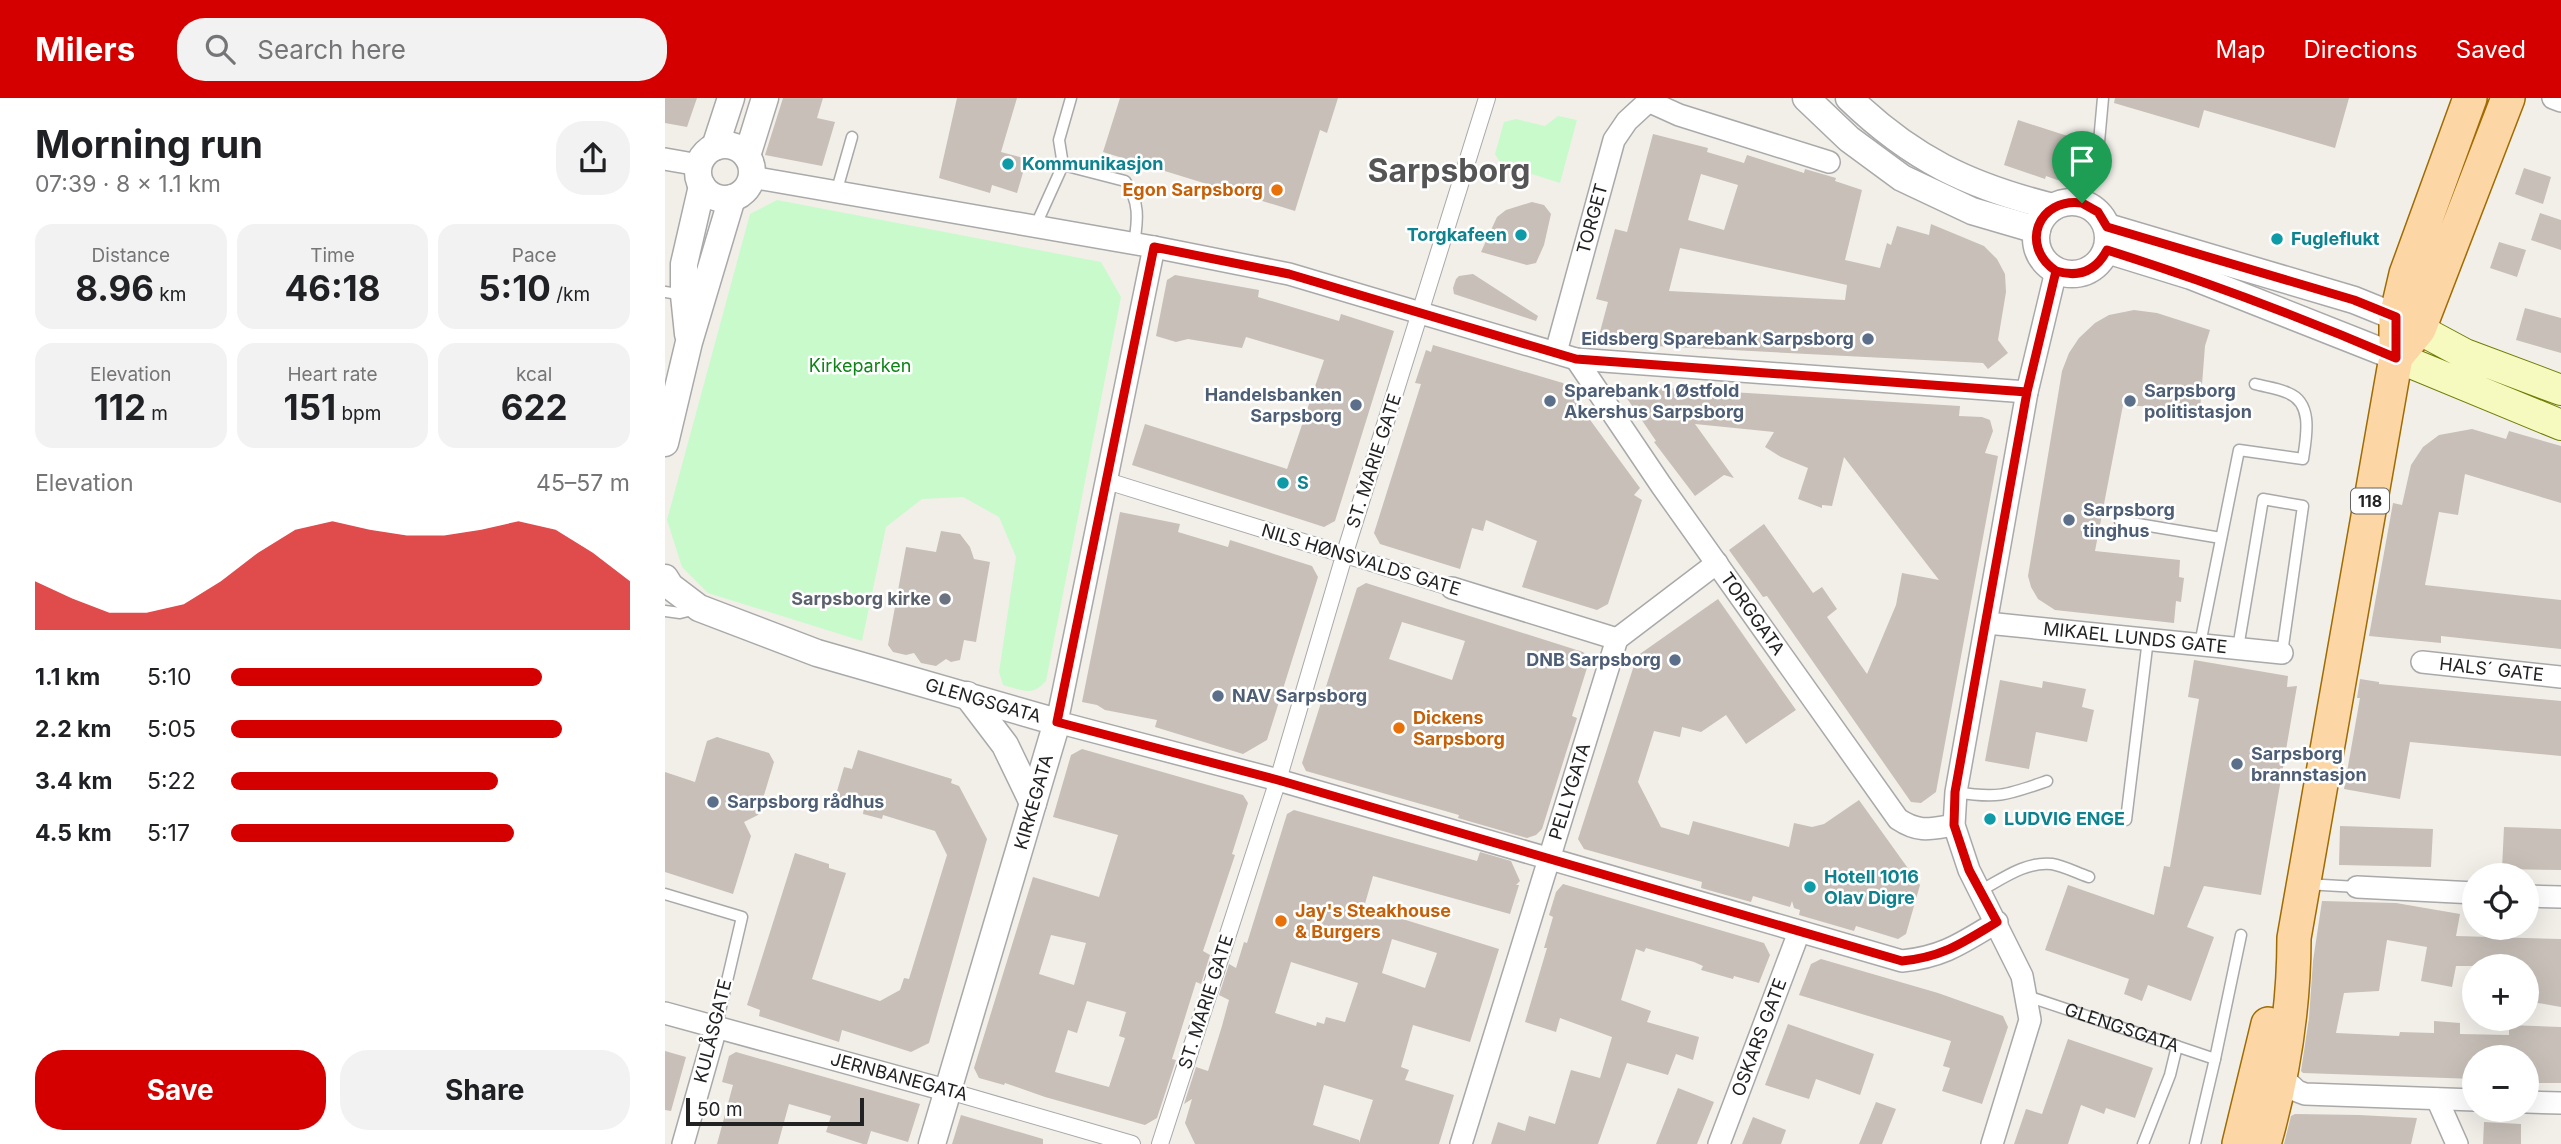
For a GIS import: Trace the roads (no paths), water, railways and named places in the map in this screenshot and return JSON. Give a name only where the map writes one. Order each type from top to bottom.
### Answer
[{"type":"main road","name":"118","points":[[2407,323],[2406,274],[2470,98]]},
{"type":"main road","name":"118","points":[[2264,1144],[2289,1083],[2294,938],[2396,358],[2407,323],[2508,98]]},
{"type":"main road","points":[[2407,323],[2465,354],[2561,390]]},
{"type":"main road","points":[[2396,358],[2561,425]]},
{"type":"main road","name":"118","points":[[2239,1144],[2278,981],[2294,938]]},
{"type":"street","points":[[689,342],[674,294],[684,264],[705,166],[731,98]]},
{"type":"street","points":[[705,166],[715,197],[732,198],[745,191],[765,98]]},
{"type":"street","name":"ST. MARIE GATE","points":[[1160,1144],[1278,780],[1344,556],[1487,98]]},
{"type":"street","points":[[1806,98],[1849,139],[1902,178],[1972,211],[2037,230]]},
{"type":"street","points":[[1849,98],[1872,120],[1910,149],[1944,170],[2006,195],[2053,207]]},
{"type":"street","points":[[2553,98],[2561,101]]},
{"type":"street","points":[[1647,99],[1679,115],[1829,162]]},
{"type":"street","name":"TORGET","points":[[1566,356],[1614,140],[1647,99]]},
{"type":"street","points":[[665,159],[705,166],[733,146],[749,167],[836,193],[1289,274],[1566,356],[2027,392]]},
{"type":"street","points":[[665,443],[689,342],[732,198]]},
{"type":"street","points":[[2063,203],[2082,203],[2098,212],[2107,239],[2102,260],[2086,272],[2066,274],[2056,271],[2048,266],[2038,250],[2037,230],[2040,221],[2053,207],[2063,203]]},
{"type":"street","points":[[2107,239],[2354,300],[2407,323]]},
{"type":"street","points":[[2107,239],[2191,276],[2396,358]]},
{"type":"street","name":"KIRKEGATA","points":[[932,1144],[1057,722],[1107,481],[1144,246]]},
{"type":"street","points":[[1992,1144],[2030,1020],[2022,976],[1969,870],[1954,825],[1955,792],[2027,392],[2056,271]]},
{"type":"street","name":"TORGGATA","points":[[1566,356],[1717,562],[1898,819],[1912,828],[1954,825]]},
{"type":"street","name":"NILS HØNSVALDS GATE","points":[[1107,481],[1616,639]]},
{"type":"street","points":[[1616,639],[1717,562]]},
{"type":"street","name":"GLENGSGATA","points":[[666,591],[699,608],[817,653],[1057,722],[1278,780],[1902,961],[1929,958],[1951,950],[1997,922]]},
{"type":"street","name":"MIKAEL LUNDS GATE","points":[[1987,623],[2282,653]]},
{"type":"street","name":"PELLYGATA","points":[[1461,1144],[1616,639]]},
{"type":"street","name":"HALS´ GATE","points":[[2422,662],[2561,677]]},
{"type":"street","points":[[967,695],[1005,745],[1033,803]]},
{"type":"street","points":[[2357,887],[2462,892]]},
{"type":"street","points":[[2539,896],[2561,897]]},
{"type":"street","name":"OSKARS GATE","points":[[1719,1144],[1800,932]]},
{"type":"street","name":"JERNBANEGATA","points":[[665,1013],[1132,1144]]},
{"type":"street","name":"KULÅSGATE","points":[[683,1144],[716,1028]]},
{"type":"street","points":[[2289,1083],[2305,1094],[2462,1100]]},
{"type":"street","points":[[2437,1099],[2457,1144]]},
{"type":"street","points":[[2539,1102],[2561,1103]]},
{"type":"lane","points":[[1035,227],[1063,165],[1059,140],[1071,98]]},
{"type":"lane","points":[[2082,203],[2099,142],[2103,98]]},
{"type":"lane","points":[[836,193],[852,137]]},
{"type":"lane","points":[[1063,165],[1125,181],[1134,193],[1144,246]]},
{"type":"lane","points":[[2200,644],[2239,450],[2303,459],[2308,425],[2298,401],[2291,393],[2255,384]]},
{"type":"lane","points":[[2238,648],[2263,499],[2303,506],[2282,653]]},
{"type":"lane","points":[[2120,521],[2221,538]]},
{"type":"lane","points":[[2126,820],[2148,639]]},
{"type":"lane","points":[[1955,792],[1985,797],[2005,795],[2047,781]]},
{"type":"lane","points":[[1980,891],[2017,870],[2036,864],[2054,864],[2089,877]]},
{"type":"lane","points":[[2303,884],[2357,887]]},
{"type":"lane","name":"KULÅSGATE","points":[[665,894],[742,917],[716,1028]]},
{"type":"lane","points":[[2195,1144],[2241,935]]},
{"type":"lane","name":"GLENGSGATA","points":[[2027,996],[2215,1059]]},
{"type":"lane","points":[[2143,1144],[2170,1075],[2177,1046]]},
{"type":"place","name":"Kommunikasjon","points":[[1008,164]]},
{"type":"place","name":"Egon Sarpsborg","points":[[1277,190]]},
{"type":"place","name":"Torgkafeen","points":[[1521,235]]},
{"type":"place","name":"Fugleflukt","points":[[2277,239]]},
{"type":"place","name":"Eidsberg Sparebank Sarpsborg","points":[[1868,339]]},
{"type":"place","name":"Sparebank 1 Østfold Akershus Sarpsborg","points":[[1550,401]]},
{"type":"place","name":"Sarpsborg politistasjon","points":[[2130,401]]},
{"type":"place","name":"Handelsbanken Sarpsborg","points":[[1356,405]]},
{"type":"place","name":"S","points":[[1283,483]]},
{"type":"place","name":"Sarpsborg tinghus","points":[[2069,520]]},
{"type":"place","name":"Sarpsborg kirke","points":[[945,599]]},
{"type":"place","name":"DNB Sarpsborg","points":[[1675,660]]},
{"type":"place","name":"NAV Sarpsborg","points":[[1218,696]]},
{"type":"place","name":"Dickens Sarpsborg","points":[[1399,728]]},
{"type":"place","name":"Sarpsborg brannstasjon","points":[[2237,764]]},
{"type":"place","name":"Sarpsborg rådhus","points":[[713,802]]},
{"type":"place","name":"LUDVIG ENGE","points":[[1990,819]]},
{"type":"place","name":"Hotell 1016 Olav Digre","points":[[1810,887]]},
{"type":"place","name":"Jay's Steakhouse & Burgers","points":[[1281,921]]},
{"type":"district","name":"Sarpsborg","points":[[1449,171]]},
{"type":"park label","name":"Kirkeparken","points":[[860,366]]}]
